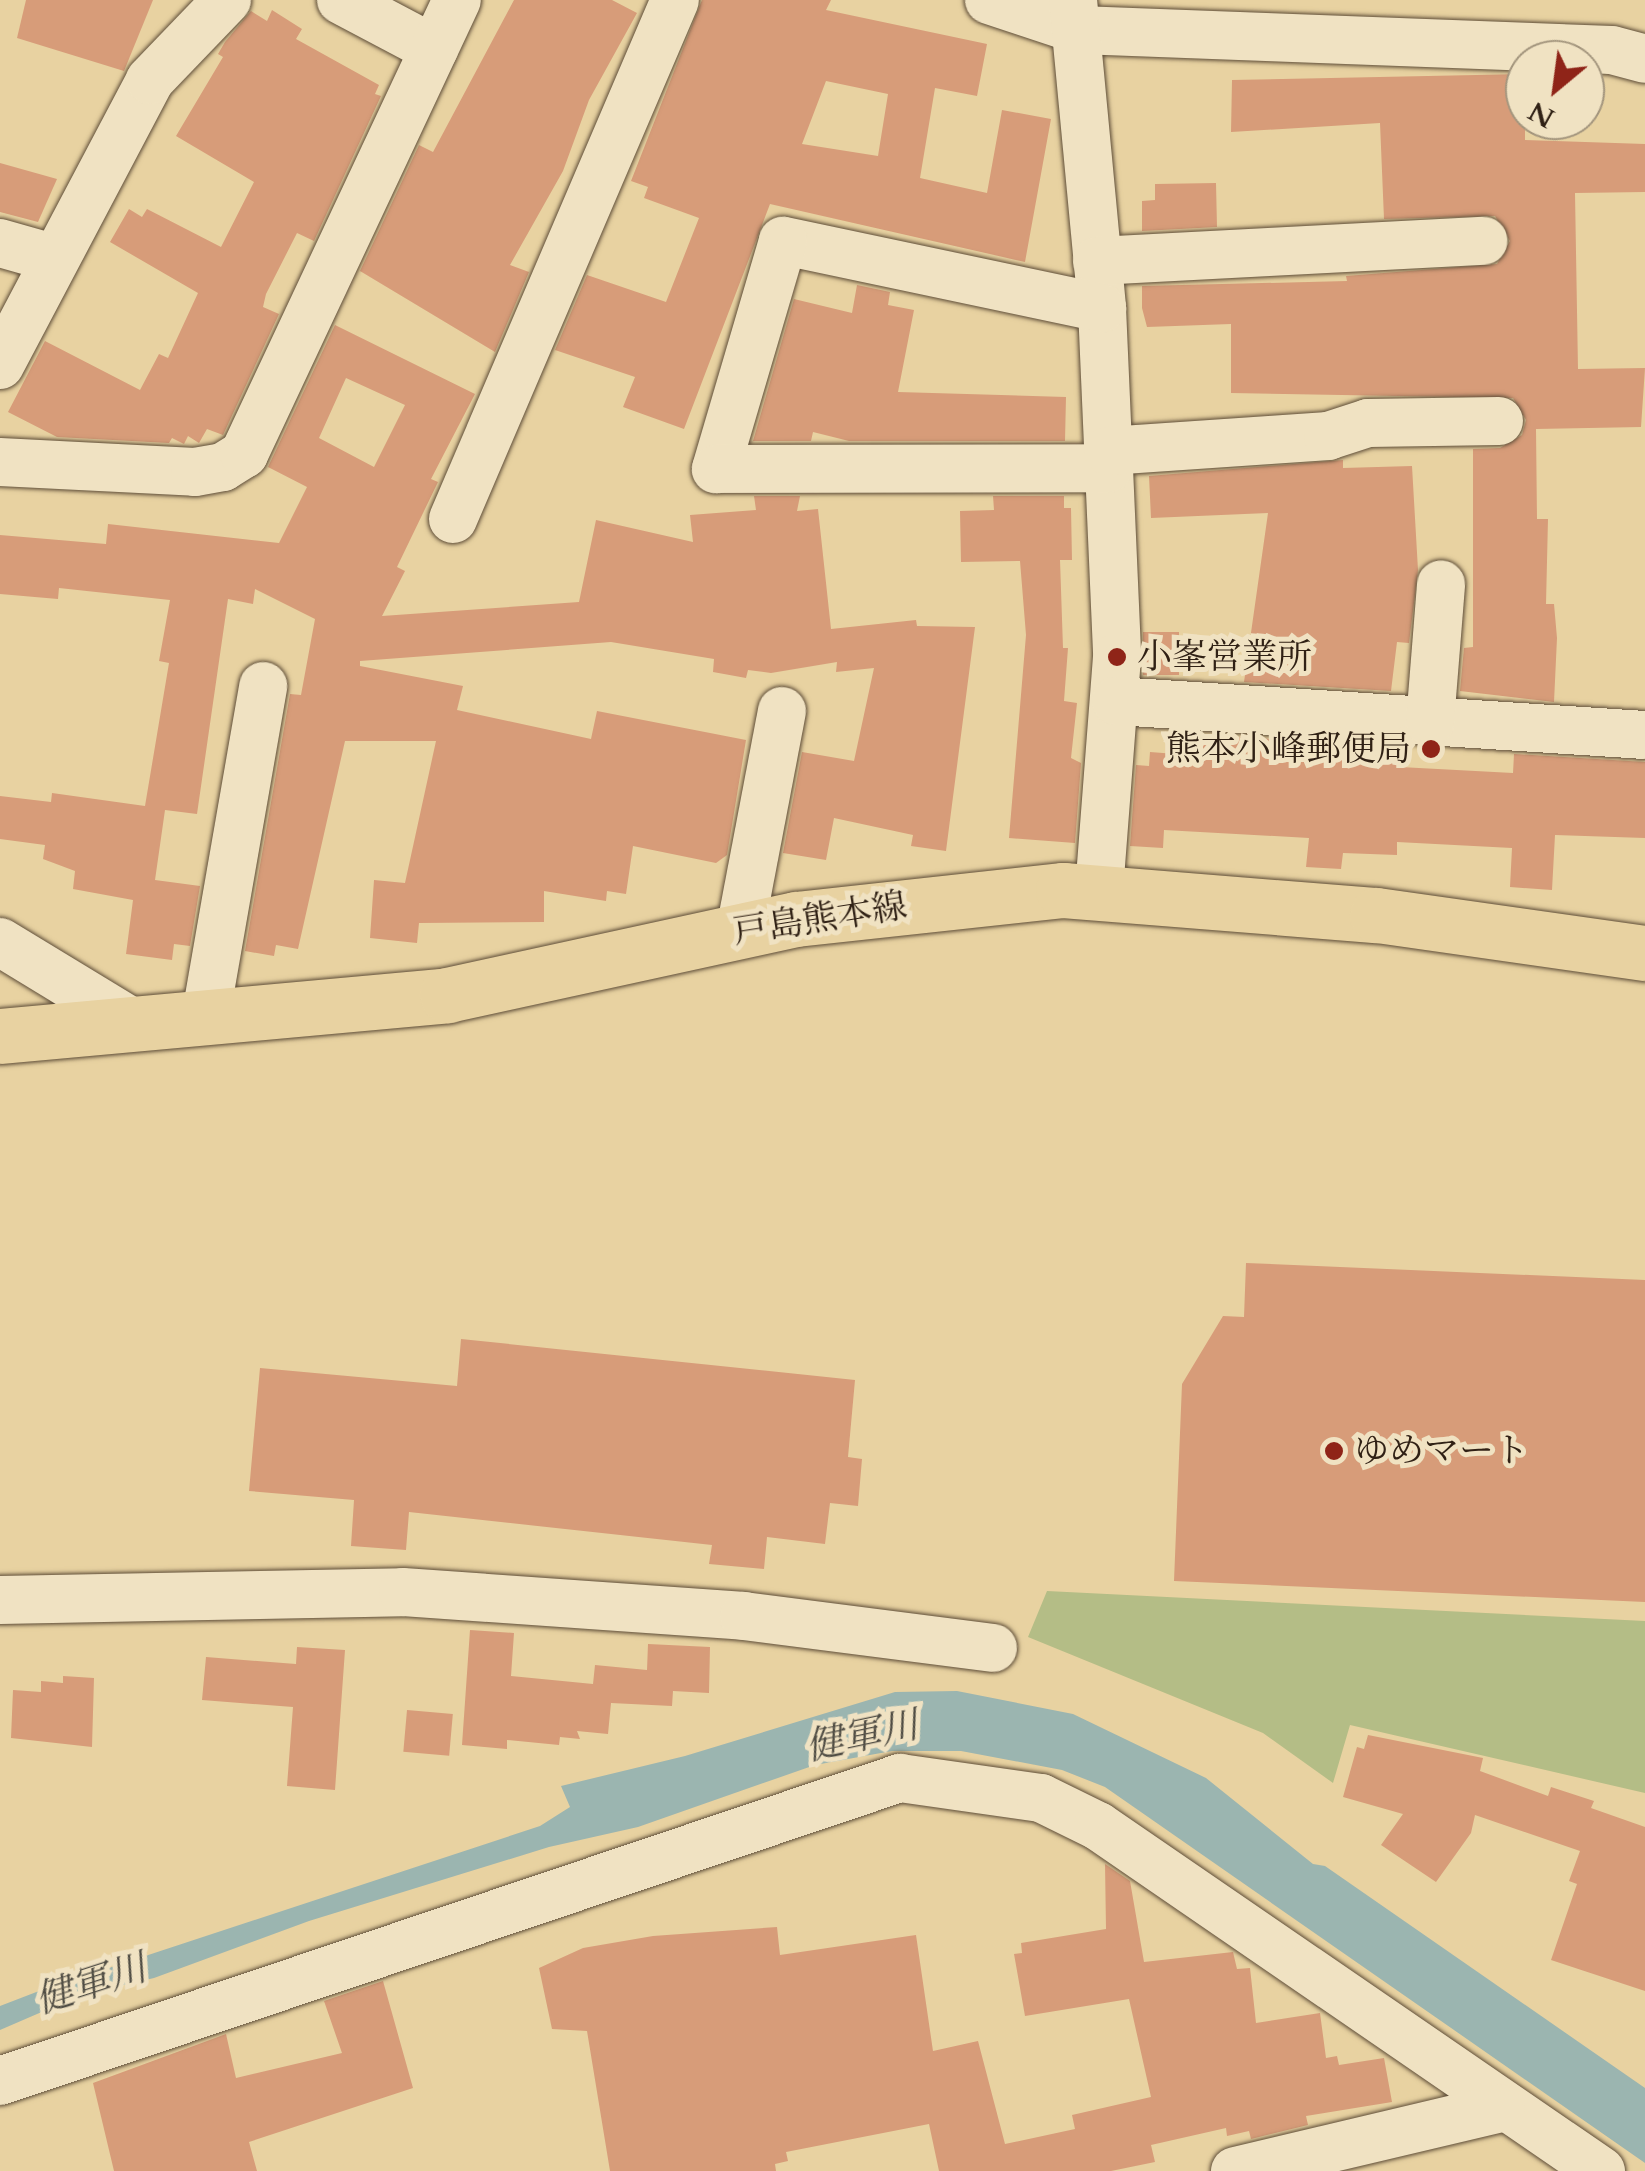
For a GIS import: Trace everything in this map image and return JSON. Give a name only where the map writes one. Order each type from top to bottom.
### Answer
[{"type":"main road","name":"戸島熊本線","points":[[0,1036],[205,1020],[447,994],[740,931],[916,902],[1099,890],[1377,915],[1645,953]]},
{"type":"street","points":[[0,365],[150,80],[226,0]]},
{"type":"street","points":[[341,0],[434,49]]},
{"type":"street","points":[[0,462],[195,472],[244,454],[458,0]]},
{"type":"street","points":[[452,520],[675,0]]},
{"type":"street","points":[[989,0],[1076,15],[1612,50],[1645,59]]},
{"type":"street","points":[[1076,15],[1102,308],[1116,701],[1099,890]]},
{"type":"street","points":[[1102,308],[783,241],[716,469],[1108,460],[1328,436],[1368,423],[1499,421]]},
{"type":"street","points":[[1097,260],[1483,241]]},
{"type":"street","points":[[0,243],[53,258]]},
{"type":"street","points":[[1430,722],[1441,584]]},
{"type":"street","points":[[205,1020],[263,686]]},
{"type":"street","points":[[1116,701],[1645,735]]},
{"type":"street","points":[[740,931],[782,710]]},
{"type":"street","points":[[0,942],[138,1026]]},
{"type":"street","points":[[0,1600],[403,1592],[744,1616],[993,1648]]},
{"type":"street","points":[[0,2080],[900,1778],[1041,1798],[1098,1826],[1186,1881],[1501,2108],[1600,2171]]},
{"type":"street","points":[[1235,2171],[1501,2108]]},
{"type":"green space","points":[[1047,1591],[1645,1621],[1645,1793],[1350,1725],[1333,1783],[1263,1733],[1028,1637]]},
{"type":"water","name":"健軍川","points":[[957,1691],[1073,1714],[1206,1778],[1313,1864],[1325,1866],[1645,2088],[1645,2163],[1105,1787],[1062,1770],[961,1751],[892,1751],[815,1765],[638,1827],[549,1847],[309,1921],[154,1978],[81,1995],[0,2030],[0,2006],[39,1991],[540,1826],[570,1807],[561,1786],[685,1756],[895,1692]]},
{"type":"building","points":[[26,0],[153,0],[124,71],[17,38]]},
{"type":"building","points":[[514,0],[612,0],[637,13],[589,100],[563,171],[510,265],[529,272],[495,352],[360,271],[419,145],[433,152]]},
{"type":"building","points":[[702,0],[831,0],[826,10],[987,44],[977,96],[935,88],[920,178],[987,193],[1002,110],[1051,119],[1025,262],[770,204],[684,429],[623,407],[635,377],[555,350],[587,275],[666,302],[699,218],[644,198],[648,187],[631,181]],"holes":[[[826,81],[888,94],[878,156],[802,144]]]},
{"type":"building","points":[[272,10],[302,29],[296,39],[379,85],[375,94],[381,96],[314,241],[297,233],[266,294],[263,307],[279,314],[223,435],[207,429],[199,443],[188,436],[184,444],[172,438],[169,443],[57,437],[8,412],[45,341],[140,390],[159,354],[168,358],[198,293],[110,242],[129,209],[142,217],[147,209],[221,247],[254,182],[176,136],[223,57],[218,54],[225,42],[251,11],[267,21]]},
{"type":"building","points":[[1505,74],[1505,140],[1645,144],[1645,192],[1575,193],[1578,369],[1645,368],[1641,427],[1536,429],[1537,519],[1548,519],[1546,604],[1554,604],[1557,638],[1554,702],[1460,691],[1464,648],[1473,647],[1473,449],[1500,448],[1522,435],[1526,420],[1513,398],[1231,393],[1231,324],[1147,327],[1142,286],[1347,281],[1346,276],[1497,264],[1510,241],[1495,216],[1384,219],[1380,123],[1231,132],[1232,80]]},
{"type":"building","points":[[0,163],[57,179],[38,222],[0,212]]},
{"type":"building","points":[[1216,183],[1217,227],[1142,231],[1142,201],[1155,200],[1155,184]]},
{"type":"building","points":[[857,285],[890,292],[888,305],[914,310],[898,392],[1066,397],[1065,441],[849,441],[813,432],[811,441],[753,441],[794,299],[852,313]]},
{"type":"building","points":[[335,325],[475,394],[431,479],[438,482],[397,567],[405,571],[382,616],[579,602],[596,520],[693,542],[690,515],[756,510],[754,496],[800,496],[797,511],[818,509],[831,629],[916,620],[917,626],[975,627],[946,851],[911,846],[913,835],[834,818],[826,860],[783,853],[802,752],[854,761],[874,668],[836,672],[837,662],[771,673],[748,670],[746,678],[713,672],[714,659],[611,642],[360,661],[360,666],[463,686],[457,710],[591,739],[597,711],[746,740],[727,855],[716,863],[633,846],[626,894],[607,891],[606,901],[544,891],[544,922],[419,923],[417,943],[370,938],[374,880],[405,883],[436,741],[345,741],[298,949],[276,945],[274,956],[245,951],[290,694],[301,695],[315,619],[255,589],[253,604],[228,599],[197,814],[165,810],[155,880],[200,886],[190,946],[174,944],[172,960],[126,954],[133,900],[73,889],[75,871],[43,859],[45,845],[0,839],[0,796],[51,802],[52,793],[145,806],[169,663],[159,661],[170,600],[59,588],[58,599],[0,594],[0,535],[106,544],[108,524],[279,543],[307,487],[268,467]],"holes":[[[346,378],[405,405],[374,467],[319,438]]]},
{"type":"building","points":[[1343,460],[1343,468],[1412,466],[1418,570],[1409,643],[1397,642],[1391,691],[1244,682],[1268,513],[1151,518],[1149,476]]},
{"type":"building","points":[[993,496],[1064,496],[1064,508],[1071,508],[1072,560],[1060,560],[1063,648],[1068,648],[1064,701],[1077,703],[1071,758],[1081,763],[1075,843],[1009,838],[1026,635],[1020,561],[961,562],[960,511],[994,510]]},
{"type":"building","points":[[1143,632],[1179,632],[1179,675],[1143,675]]},
{"type":"building","points":[[1178,733],[1384,746],[1401,751],[1400,767],[1513,773],[1514,754],[1645,762],[1645,838],[1555,835],[1552,890],[1510,887],[1512,848],[1397,842],[1397,855],[1343,853],[1341,869],[1306,867],[1309,838],[1164,830],[1163,848],[1130,846],[1136,765],[1149,766],[1150,752],[1176,754]]},
{"type":"building","name":"ゆめマート","points":[[1246,1263],[1645,1280],[1645,1602],[1174,1581],[1182,1384],[1223,1316],[1244,1317]]},
{"type":"building","points":[[461,1339],[855,1380],[848,1457],[862,1459],[858,1506],[830,1503],[825,1544],[767,1537],[764,1569],[709,1564],[712,1545],[409,1512],[406,1550],[351,1546],[354,1500],[249,1491],[260,1368],[457,1386]]},
{"type":"building","points":[[470,1630],[514,1633],[511,1676],[593,1684],[595,1665],[647,1670],[648,1644],[710,1647],[709,1693],[673,1691],[672,1706],[611,1703],[608,1734],[577,1731],[580,1739],[560,1737],[559,1745],[507,1740],[507,1749],[462,1745]]},
{"type":"building","points":[[297,1647],[345,1650],[335,1790],[287,1786],[293,1707],[202,1700],[206,1657],[296,1664]]},
{"type":"building","points":[[63,1676],[94,1678],[92,1747],[11,1738],[13,1690],[41,1692],[41,1681],[63,1683]]},
{"type":"building","points":[[407,1710],[453,1714],[449,1756],[403,1752]]},
{"type":"building","points":[[1368,1735],[1483,1758],[1480,1771],[1548,1796],[1551,1787],[1594,1801],[1591,1808],[1645,1827],[1645,1991],[1551,1960],[1577,1884],[1569,1881],[1580,1851],[1475,1815],[1471,1833],[1436,1882],[1381,1845],[1403,1814],[1343,1797],[1357,1747],[1364,1749]]},
{"type":"building","points":[[1105,1864],[1130,1881],[1144,1962],[1233,1952],[1237,1969],[1250,1968],[1256,2023],[1320,2013],[1326,2058],[1337,2056],[1339,2065],[1384,2058],[1392,2102],[1306,2116],[1308,2125],[1251,2139],[1249,2131],[1227,2136],[1226,2128],[1151,2145],[1155,2162],[1111,2171],[939,2171],[929,2124],[786,2152],[788,2161],[775,2164],[776,2171],[610,2171],[587,2031],[552,2029],[539,1968],[583,1948],[653,1936],[777,1927],[780,1955],[916,1935],[933,2051],[978,2041],[1005,2144],[1075,2129],[1072,2115],[1151,2097],[1129,1999],[1025,2016],[1014,1954],[1022,1953],[1021,1943],[1106,1929]]},
{"type":"building","points":[[383,1981],[413,2088],[249,2142],[257,2171],[114,2171],[93,2083],[226,2034],[236,2078],[342,2053],[324,2001]]},
{"type":"place","name":"小峯営業所","points":[[1117,657]]},
{"type":"place","name":"熊本小峰郵便局","points":[[1431,749]]},
{"type":"place","name":"ゆめマート","points":[[1334,1451]]}]
